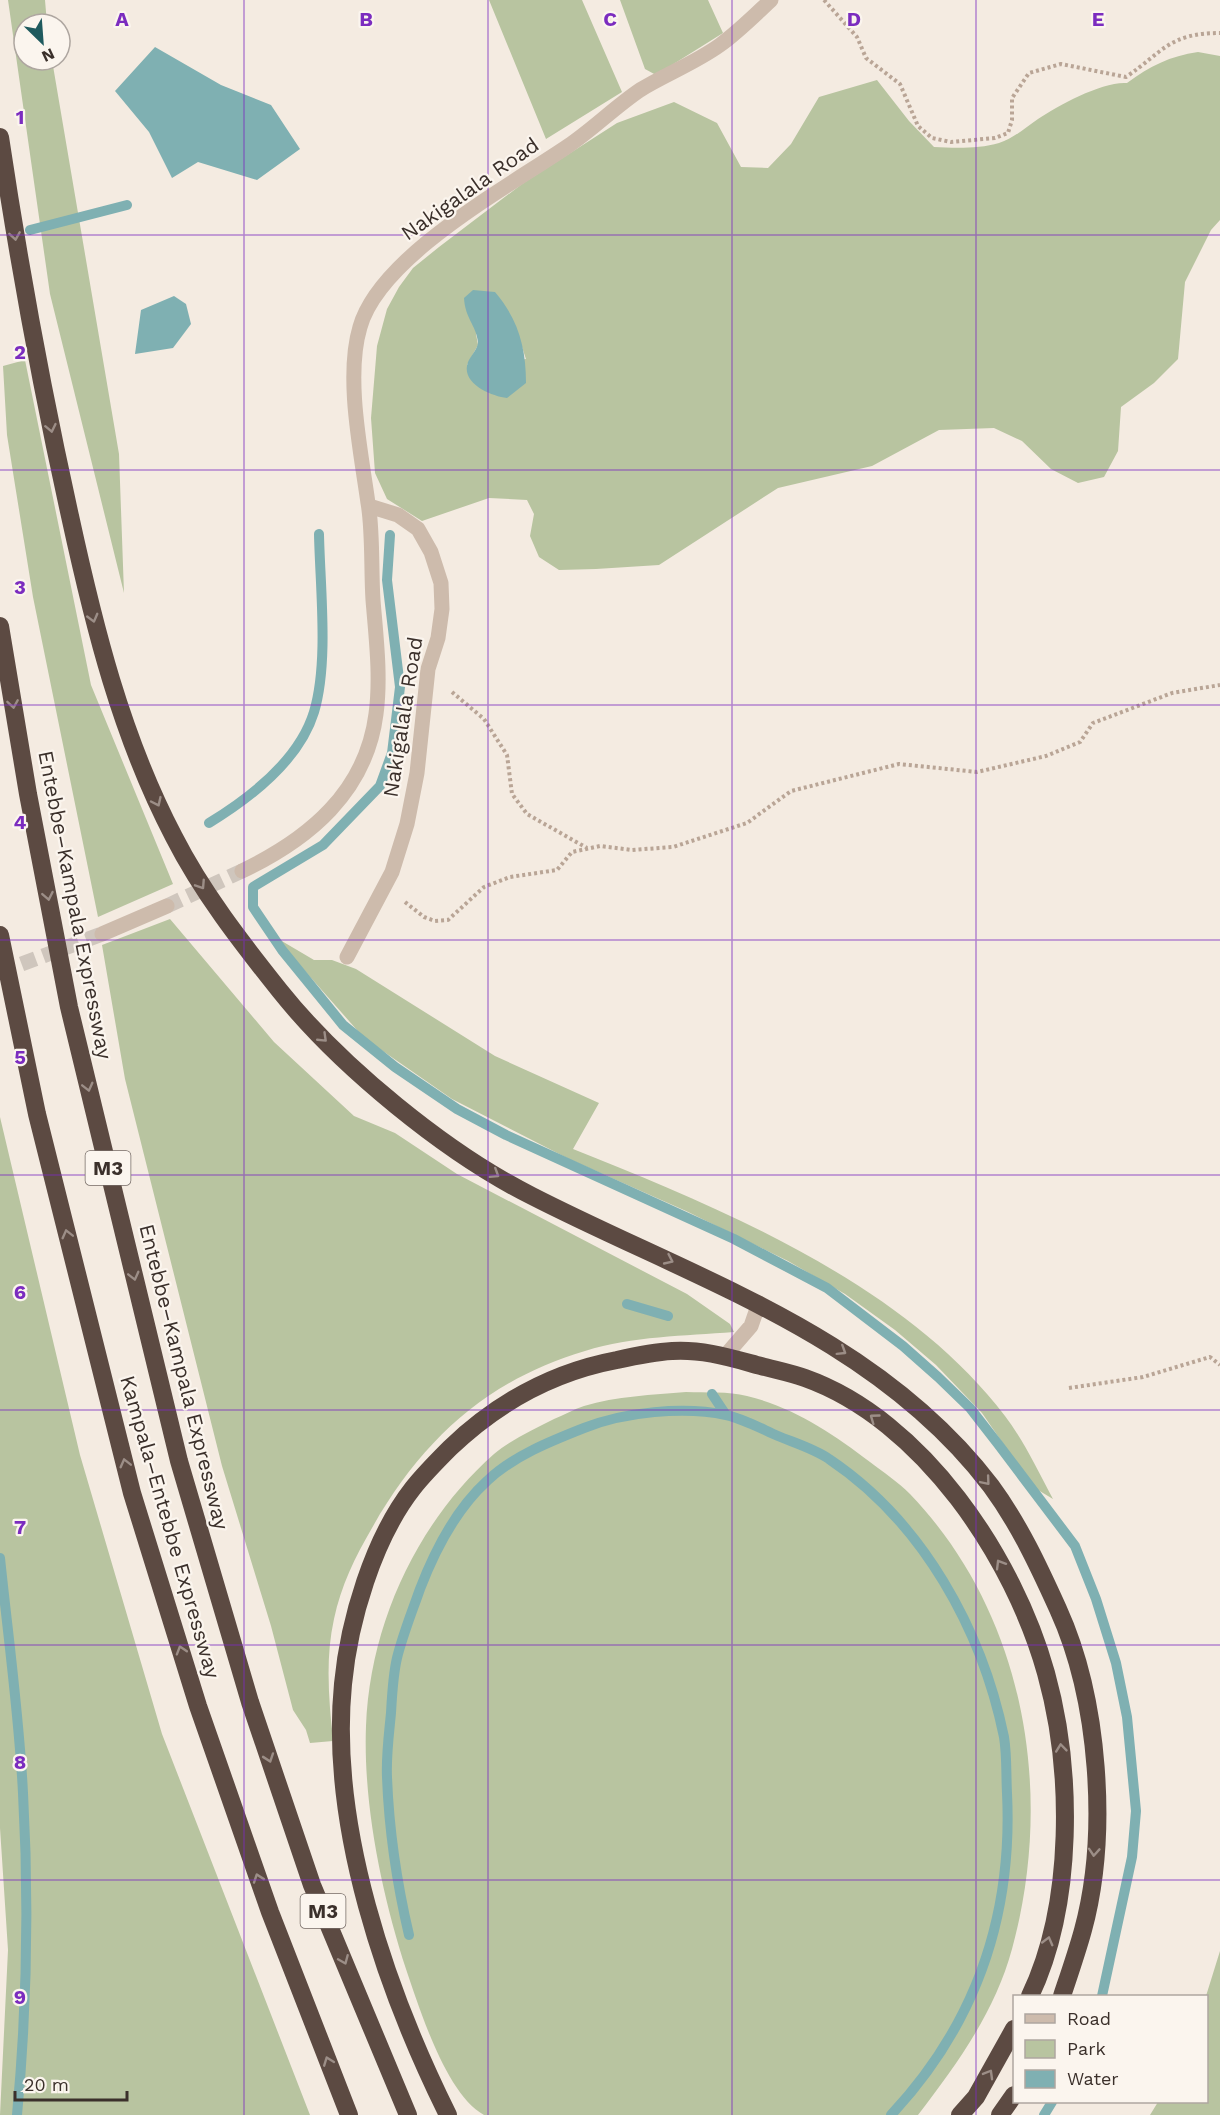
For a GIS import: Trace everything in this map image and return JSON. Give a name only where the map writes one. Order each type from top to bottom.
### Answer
[{"type":"highway","points":[[0,137],[35,357],[108,675],[152,792],[201,886],[281,993],[317,1032],[362,1076],[446,1142],[527,1194],[759,1303],[844,1353],[902,1394],[955,1445],[992,1488],[1023,1536],[1067,1628],[1082,1675],[1092,1734],[1097,1794],[1094,1859],[1085,1924],[1062,1995]]},
{"type":"highway","name":"Entebbe–Kampala Expressway","points":[[0,626],[28,794],[69,1007],[179,1461],[250,1702],[312,1885],[408,2115]]},
{"type":"highway","name":"Kampala–Entebbe Expressway","points":[[0,935],[37,1114],[132,1493],[198,1706],[270,1912],[349,2115]]},
{"type":"highway","points":[[448,2115],[416,2050],[388,1974],[368,1909],[353,1847],[345,1784],[342,1688],[357,1613],[368,1576],[386,1534],[411,1490],[474,1425],[505,1402],[588,1365],[671,1351],[711,1352],[808,1379],[850,1401],[891,1430],[954,1492],[1013,1585],[1037,1641],[1057,1712],[1064,1781],[1065,1846],[1053,1925],[1037,1981],[1030,1995]]},
{"type":"highway","points":[[960,2115],[976,2097],[1013,2031]]},
{"type":"highway","points":[[1000,2115],[1013,2096]]},
{"type":"street","name":"Nakigalala Road","points":[[242,871],[280,853],[340,801],[362,767],[376,703],[377,660],[369,506],[359,454],[354,365],[360,326],[374,298],[402,264],[446,228],[571,143],[639,91],[718,47],[771,0]]},
{"type":"street","name":"Nakigalala Road","points":[[347,957],[392,872],[407,824],[417,773],[428,669],[438,638],[442,609],[441,583],[431,552],[418,529],[398,514],[369,506]]},
{"type":"street","points":[[102,934],[167,906]]},
{"type":"street","points":[[725,1356],[750,1326],[759,1303]]},
{"type":"path","points":[[824,0],[857,37],[866,58],[900,84],[918,126],[932,138],[951,142],[995,138],[1008,133],[1012,98],[1029,73],[1061,64],[1126,77],[1152,55],[1185,36],[1220,33]]},
{"type":"path","points":[[428,669],[484,720],[507,755],[512,795],[527,814],[588,848]]},
{"type":"path","points":[[383,886],[424,917],[435,921],[448,920],[484,887],[510,877],[557,870],[572,852],[600,846],[632,850],[673,847],[747,823],[791,791],[899,764],[977,772],[1046,756],[1080,742],[1093,723],[1172,693],[1220,685]]},
{"type":"path","points":[[1069,1388],[1143,1377],[1210,1357],[1220,1365]]},
{"type":"green space","points":[[8,0],[45,0],[46,12],[12,12],[12,28]]},
{"type":"green space","points":[[489,0],[582,0],[622,92],[546,139]]},
{"type":"green space","points":[[620,0],[708,0],[723,33],[656,75],[645,69]]},
{"type":"green space","points":[[1198,52],[1220,56],[1220,220],[1211,230],[1185,282],[1178,359],[1154,383],[1121,407],[1118,451],[1104,477],[1078,483],[1051,469],[1022,441],[994,428],[939,430],[872,466],[778,488],[659,565],[596,569],[559,570],[539,557],[530,536],[534,514],[527,500],[489,498],[422,521],[387,499],[375,473],[371,418],[377,346],[387,309],[399,287],[413,268],[522,184],[617,123],[674,102],[717,123],[741,167],[768,168],[791,144],[819,97],[877,80],[909,121],[934,147],[983,146],[1010,138],[1047,113],[1081,95],[1117,83],[1127,83],[1161,63],[1178,56]],"holes":[[[476,334],[519,338],[526,359],[467,365],[478,345]]]},
{"type":"green space","points":[[18,72],[54,72],[119,454],[124,593],[50,294]]},
{"type":"green space","points":[[25,360],[91,685],[173,884],[98,917],[33,597],[7,435],[3,366]]},
{"type":"green space","points":[[170,919],[274,1042],[354,1116],[395,1133],[457,1174],[687,1294],[730,1324],[734,1332],[622,1342],[550,1363],[517,1379],[488,1397],[460,1417],[436,1441],[391,1496],[360,1550],[340,1595],[329,1649],[329,1695],[333,1741],[310,1743],[306,1730],[293,1710],[271,1626],[222,1466],[125,1079],[102,945]]},
{"type":"green space","points":[[275,937],[314,960],[332,960],[356,969],[495,1056],[599,1103],[573,1149],[690,1197],[749,1225],[864,1289],[916,1327],[964,1369],[1012,1426],[1053,1499],[1033,1487],[982,1413],[936,1365],[895,1330],[845,1294],[788,1261],[686,1211],[569,1159],[452,1099],[364,1038]]},
{"type":"green space","points":[[0,1117],[80,1455],[162,1734],[310,2115],[0,2115],[8,1950],[0,1828]]},
{"type":"green space","points":[[686,1392],[740,1394],[780,1407],[827,1431],[895,1481],[910,1494],[949,1542],[980,1594],[1004,1649],[1020,1708],[1029,1768],[1030,1829],[1025,1889],[1012,1949],[996,1994],[960,2057],[918,2115],[484,2115],[470,2104],[458,2089],[436,2050],[397,1941],[382,1880],[371,1818],[366,1726],[369,1688],[377,1650],[388,1613],[403,1577],[421,1543],[442,1511],[467,1481],[494,1454],[508,1444],[584,1406],[622,1398]]},
{"type":"green space","points":[[1220,1951],[1220,2115],[1150,2115],[1157,2103],[1208,2103],[1206,1995]]},
{"type":"water","points":[[155,47],[221,85],[271,105],[300,149],[257,180],[198,162],[172,178],[149,132],[115,91]]},
{"type":"water","points":[[473,290],[495,292],[510,313],[519,334],[526,383],[507,398],[478,387],[468,376],[468,362],[478,342],[466,311],[464,298]]},
{"type":"water","points":[[174,296],[186,304],[191,324],[173,348],[135,354],[141,310]]},
{"type":"waterway","points":[[30,230],[127,205]]},
{"type":"waterway","points":[[209,823],[256,790],[285,762],[307,730],[314,712],[319,692],[322,648],[319,534]]},
{"type":"waterway","points":[[390,535],[387,580],[400,687],[392,753],[380,786],[323,845],[253,887],[253,907],[282,950],[343,1025],[395,1067],[457,1109],[506,1135],[734,1239],[827,1288],[903,1346],[970,1408],[1075,1546],[1096,1599],[1116,1663],[1127,1717],[1136,1811],[1132,1857],[1102,1995]]},
{"type":"waterway","points":[[627,1304],[668,1316]]},
{"type":"waterway","points":[[712,1394],[726,1415]]},
{"type":"waterway","points":[[409,1935],[394,1857],[388,1797],[387,1753],[394,1678],[399,1649],[420,1589],[447,1531],[476,1492],[497,1472],[520,1457],[584,1428],[617,1418],[654,1412],[709,1412],[739,1419],[823,1455],[863,1485],[893,1514],[920,1546],[964,1619],[981,1657],[1004,1737],[1007,1839],[1003,1883],[995,1925],[983,1966],[967,2006],[946,2044],[921,2080],[891,2115]]},
{"type":"waterway","points":[[0,1558],[19,1734],[25,1833],[25,1994],[17,2115]]},
{"type":"waterway","points":[[1044,2115],[1051,2103]]},
{"type":"tunnel","points":[[167,906],[242,871]]},
{"type":"tunnel","points":[[0,972],[102,934]]}]
